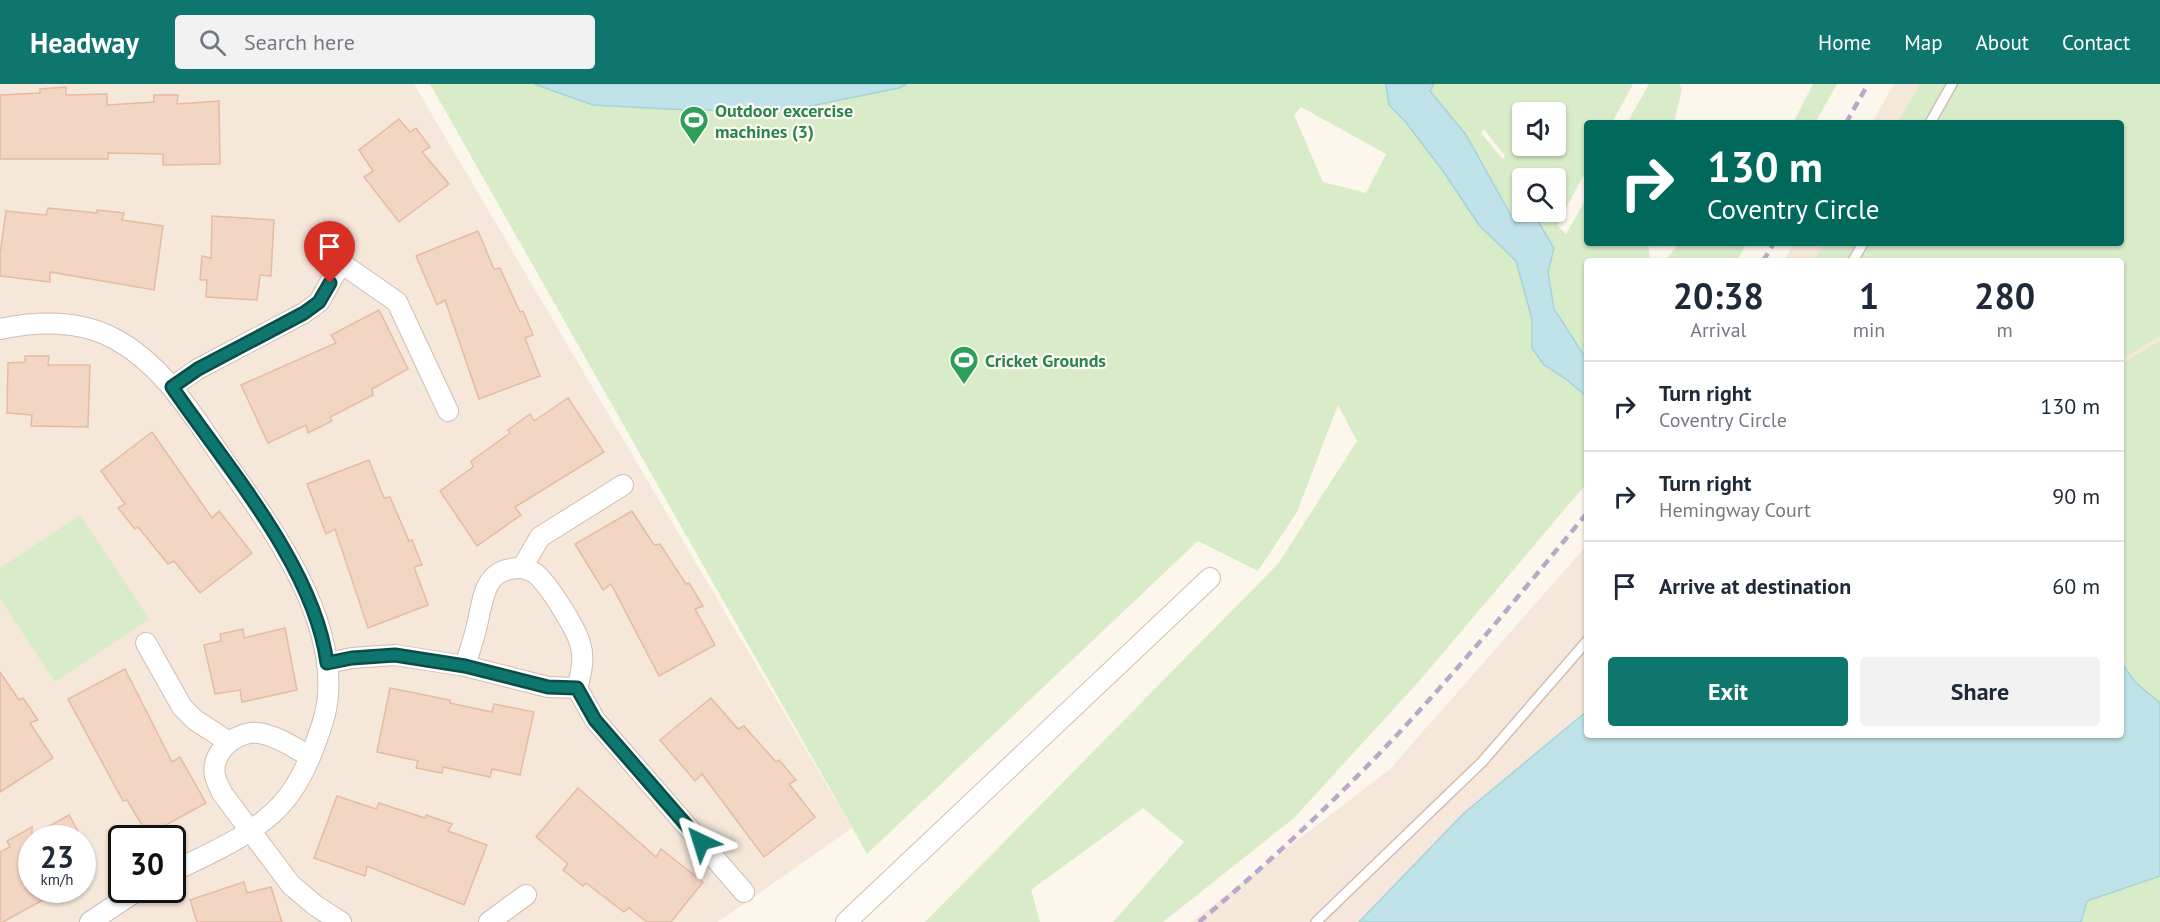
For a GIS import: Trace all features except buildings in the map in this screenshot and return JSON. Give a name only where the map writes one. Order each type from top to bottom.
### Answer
[{"type":"street","points":[[172,387],[198,369],[304,313],[319,302],[341,263],[397,302],[448,411]]},
{"type":"street","points":[[0,329],[22,324],[50,323],[88,328],[115,339],[148,362],[172,387],[266,520],[306,593],[325,645],[328,695],[322,727],[298,782],[285,800],[267,818],[250,830],[186,865]]},
{"type":"street","points":[[522,568],[540,537],[623,485]]},
{"type":"street","points":[[465,666],[487,584],[498,573],[512,567],[532,571],[540,576],[569,620],[581,644],[582,667],[577,688],[595,720],[744,892]]},
{"type":"street","points":[[846,922],[1210,578]]},
{"type":"street","points":[[146,643],[182,706],[195,720],[229,742]]},
{"type":"street","points":[[327,663],[352,658],[395,655],[465,666],[548,687],[577,688]]},
{"type":"street","points":[[310,757],[292,745],[251,733],[229,742],[220,751],[215,776],[222,793],[291,885],[316,906],[341,922]]},
{"type":"street","points":[[489,922],[526,895]]},
{"type":"street","points":[[90,922],[118,903]]},
{"type":"lane","points":[[1932,120],[1952,84]]},
{"type":"lane","points":[[1316,922],[1482,762],[1584,644]]},
{"type":"shaded area","points":[[0,84],[414,84],[852,828],[718,922],[0,922]]},
{"type":"shaded area","points":[[1894,84],[2160,84],[2160,922],[1191,922],[1390,769],[1584,548],[1584,738],[2124,738],[2124,258],[1785,258],[1793,246],[2124,246],[2124,120],[1874,120]]},
{"type":"green space","points":[[430,84],[1633,84],[1614,120],[1584,120],[1584,175],[1566,208],[1566,168],[1511,169],[1512,222],[1559,222],[1557,225],[1566,234],[1584,202],[1584,246],[1648,246],[1650,258],[1584,258],[1584,487],[1420,680],[1294,818],[1163,922],[1113,922],[1184,842],[1143,808],[1031,890],[1040,922],[925,922],[1278,564],[1357,441],[1338,405],[1297,512],[1258,571],[1198,541],[867,854]],"holes":[[[1301,107],[1386,154],[1366,193],[1323,182],[1294,115]],[[1484,129],[1505,156],[1503,159],[1481,133]]]},
{"type":"green space","points":[[1649,84],[1679,84],[1682,89],[1675,120],[1629,120]]},
{"type":"green space","points":[[1813,84],[1837,84],[1817,120],[1795,120]]},
{"type":"green space","points":[[1920,84],[2160,84],[2160,336],[2124,358],[2124,258],[1816,258],[1822,246],[2124,246],[2124,120],[1899,120]]},
{"type":"green space","points":[[1677,246],[1745,246],[1739,258],[1667,258]]},
{"type":"green space","points":[[2160,341],[2160,735],[2124,735],[2124,362]]},
{"type":"green space","points":[[80,515],[149,619],[55,682],[0,599],[0,568]]},
{"type":"green space","points":[[2160,864],[2160,922],[2065,922],[2065,899]]},
{"type":"water","points":[[534,84],[907,84],[899,88],[791,110],[687,110],[593,105]]},
{"type":"water","points":[[1386,84],[1434,84],[1430,91],[1466,135],[1512,217],[1512,222],[1516,224],[1539,222],[1554,248],[1548,272],[1554,309],[1584,355],[1584,394],[1544,365],[1532,348],[1532,319],[1516,261],[1479,225],[1443,171],[1404,120],[1389,105]]},
{"type":"water","points":[[2124,666],[2135,682],[2160,703],[2160,876],[2087,901],[2081,922],[1359,922],[1463,814],[1584,713],[1584,738],[2124,738]]},
{"type":"railway","points":[[1848,120],[1868,84]]},
{"type":"railway","points":[[1765,258],[1772,246]]},
{"type":"railway","points":[[1199,922],[1312,820],[1393,739],[1441,687],[1584,517]]},
{"type":"place","name":"Outdoor excercise machines (3)","points":[[694,146]]},
{"type":"place","name":"Cricket Grounds","points":[[964,386]]},
{"type":"route","points":[[330,283],[319,302],[304,313],[198,369],[172,387],[266,520],[285,551],[306,593],[325,645],[327,663],[352,658],[395,655],[465,666],[548,687],[577,688],[595,720],[701,842]]}]
